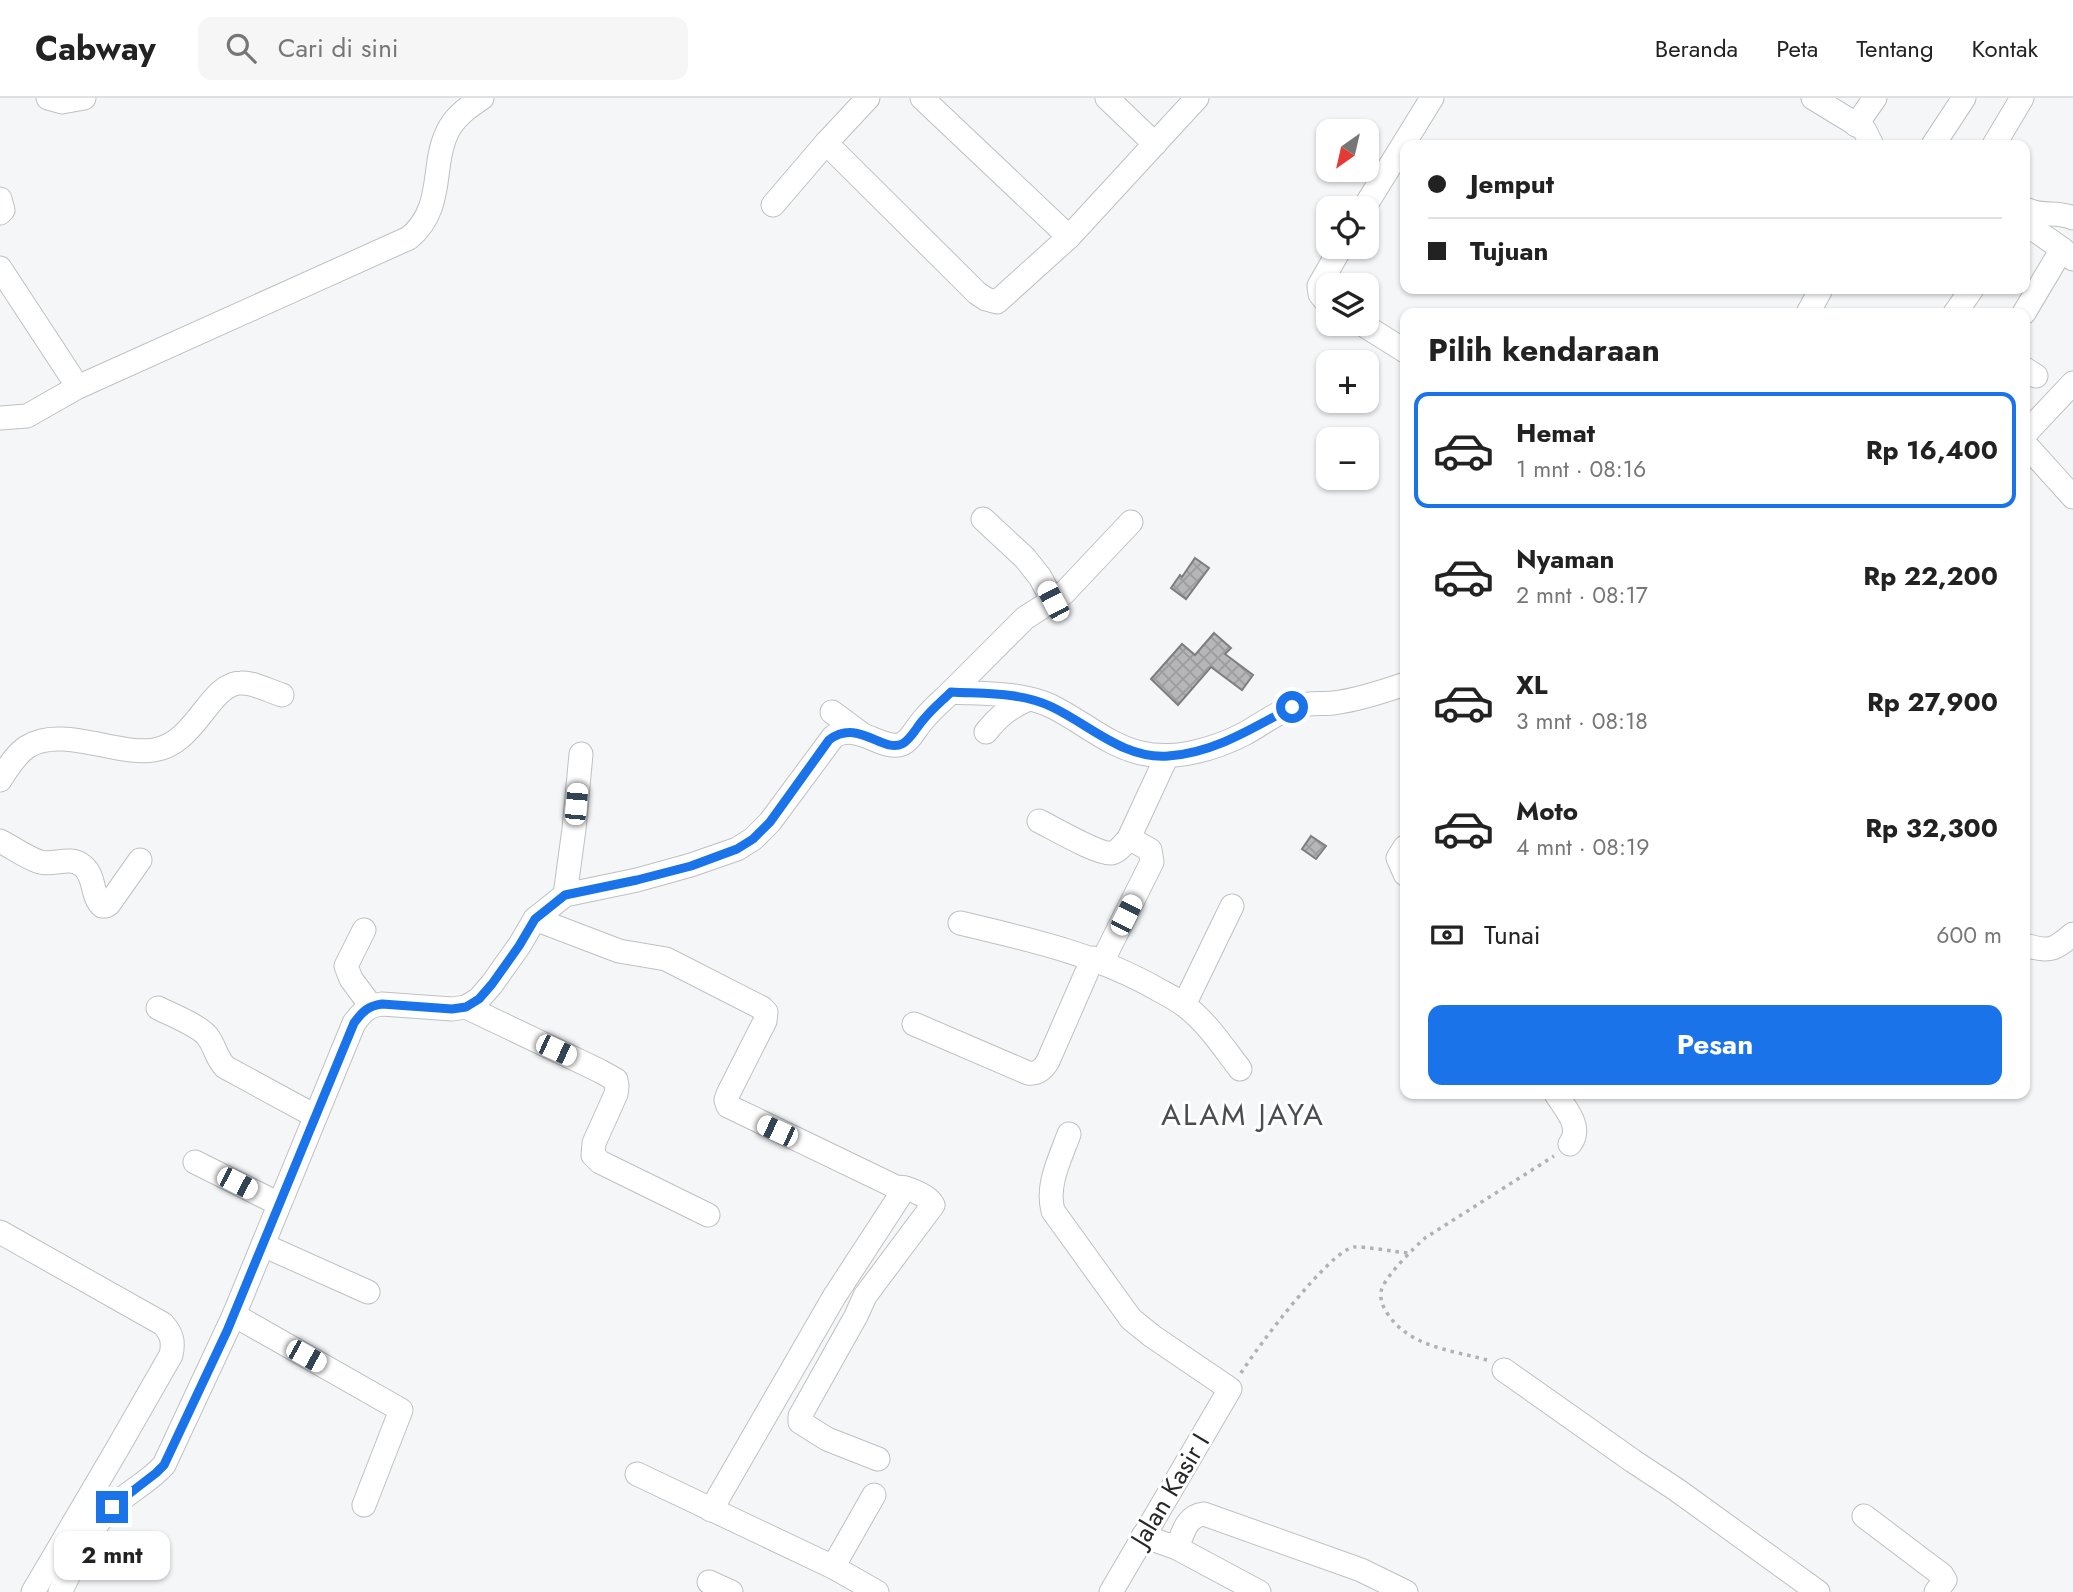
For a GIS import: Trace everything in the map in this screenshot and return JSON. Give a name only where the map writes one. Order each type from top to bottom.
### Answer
[{"type":"street","points":[[48,98],[62,102],[84,98]]},
{"type":"street","points":[[0,418],[27,416],[78,387],[410,238],[424,221],[435,195],[446,135],[459,115],[482,98]]},
{"type":"street","points":[[773,205],[868,98]]},
{"type":"street","points":[[922,98],[1069,237]]},
{"type":"street","points":[[1107,98],[1155,144]]},
{"type":"street","points":[[827,143],[977,293],[997,302],[1069,237],[1197,98]]},
{"type":"street","points":[[1406,140],[1432,98]]},
{"type":"street","points":[[1813,98],[1864,129],[1870,140]]},
{"type":"street","points":[[1856,125],[1875,98]]},
{"type":"street","points":[[1936,140],[1964,98]]},
{"type":"street","points":[[1997,140],[2022,98]]},
{"type":"street","points":[[1371,196],[1400,150]]},
{"type":"street","points":[[0,184],[4,190],[0,193]]},
{"type":"street","points":[[0,199],[3,211],[0,213]]},
{"type":"street","points":[[2030,214],[2072,214]]},
{"type":"street","points":[[2028,308],[2067,254],[2030,218]]},
{"type":"street","points":[[0,268],[78,387]]},
{"type":"street","points":[[1379,335],[1400,348]]},
{"type":"street","points":[[2030,429],[2072,385]]},
{"type":"street","points":[[2030,450],[2073,497]]},
{"type":"street","points":[[983,519],[1024,558],[1040,577],[1053,601]]},
{"type":"street","points":[[60,1592],[94,1530],[112,1507],[164,1465],[234,1315],[314,1115],[354,1023],[363,1011],[382,1004],[452,1009],[466,1007],[479,999],[492,984],[535,919],[565,895],[691,866],[737,849],[753,839],[770,822],[829,740],[842,733],[863,735],[891,744],[904,743],[925,718],[1025,618],[1064,593],[1131,522]]},
{"type":"street","points":[[0,780],[17,755],[29,745],[51,740],[79,740],[124,749],[155,750],[182,737],[219,691],[233,683],[243,682],[282,695]]},
{"type":"street","points":[[951,692],[1007,694],[1029,699],[1051,706],[1105,740],[1141,753],[1167,756],[1199,751],[1242,735],[1292,707],[1359,698],[1400,686]]},
{"type":"street","points":[[986,732],[1006,710],[1029,699]]},
{"type":"street","points":[[832,712],[863,735]]},
{"type":"street","points":[[565,895],[581,754]]},
{"type":"street","points":[[1040,821],[1098,851],[1110,853],[1119,849],[1129,838],[1167,756]]},
{"type":"street","points":[[914,1024],[1028,1073],[1041,1070],[1152,862],[1150,850],[1129,838]]},
{"type":"street","points":[[0,841],[40,862],[74,861],[82,865],[89,873],[99,903],[106,906],[140,860]]},
{"type":"street","points":[[1184,1005],[1232,906]]},
{"type":"street","points":[[535,919],[620,951],[666,959],[762,1008],[766,1012],[765,1021],[728,1094],[728,1106],[932,1202],[933,1205],[865,1296],[800,1416],[800,1422],[827,1439],[878,1459]]},
{"type":"street","points":[[960,923],[1098,960],[1140,979],[1184,1005],[1205,1025],[1240,1069]]},
{"type":"street","points":[[364,930],[346,966],[351,979],[371,1006]]},
{"type":"street","points":[[2030,946],[2041,950],[2052,949],[2073,934]]},
{"type":"street","points":[[466,1007],[616,1080],[616,1094],[594,1143],[593,1155],[600,1162],[708,1215]]},
{"type":"street","points":[[159,1008],[206,1034],[225,1067],[314,1115]]},
{"type":"street","points":[[1559,1099],[1576,1127],[1576,1136],[1570,1144]]},
{"type":"street","points":[[1069,1134],[1051,1185],[1050,1200],[1053,1212],[1131,1319],[1230,1389]]},
{"type":"street","points":[[195,1162],[279,1204]]},
{"type":"street","points":[[711,1510],[834,1297],[905,1188]]},
{"type":"street","points":[[0,1232],[163,1324],[173,1339],[171,1354],[33,1592]]},
{"type":"street","points":[[263,1245],[368,1292]]},
{"type":"street","points":[[234,1315],[401,1410],[364,1505]]},
{"type":"street","points":[[1504,1370],[1818,1592]]},
{"type":"street","name":"Jalan Kasir I","points":[[1111,1592],[1230,1389]]},
{"type":"street","points":[[637,1474],[833,1567],[847,1586],[877,1592]]},
{"type":"street","points":[[833,1567],[874,1495]]},
{"type":"street","points":[[1177,1548],[1189,1520],[1195,1515],[1204,1514],[1362,1570],[1406,1592]]},
{"type":"street","points":[[1864,1516],[1942,1576],[1944,1584],[1936,1592]]},
{"type":"street","points":[[1143,1536],[1177,1548],[1259,1592]]},
{"type":"street","points":[[709,1582],[731,1592]]},
{"type":"path","points":[[1504,1370],[1490,1361],[1424,1343],[1408,1335],[1395,1324],[1381,1303],[1381,1290],[1408,1253],[1443,1225],[1570,1144]]},
{"type":"path","points":[[1230,1389],[1252,1355],[1297,1298],[1335,1258],[1353,1247],[1408,1253]]},
{"type":"building","points":[[1195,558],[1209,568],[1186,599],[1171,588]]},
{"type":"building","points":[[1214,633],[1231,648],[1225,654],[1253,675],[1242,690],[1211,667],[1178,705],[1151,679],[1182,644],[1195,655]]},
{"type":"building","points":[[1311,836],[1326,846],[1316,859],[1302,849]]},
{"type":"district","name":"ALAM JAYA","points":[[1243,1114]]},
{"type":"route","points":[[112,1507],[164,1465],[219,1348],[354,1023],[363,1011],[382,1004],[452,1009],[466,1007],[479,999],[492,984],[535,919],[565,895],[691,866],[737,849],[753,839],[770,822],[829,740],[837,734],[854,733],[900,745],[951,692],[1007,694],[1029,699],[1051,706],[1105,740],[1141,753],[1167,756],[1199,751],[1242,735],[1292,707]]}]
